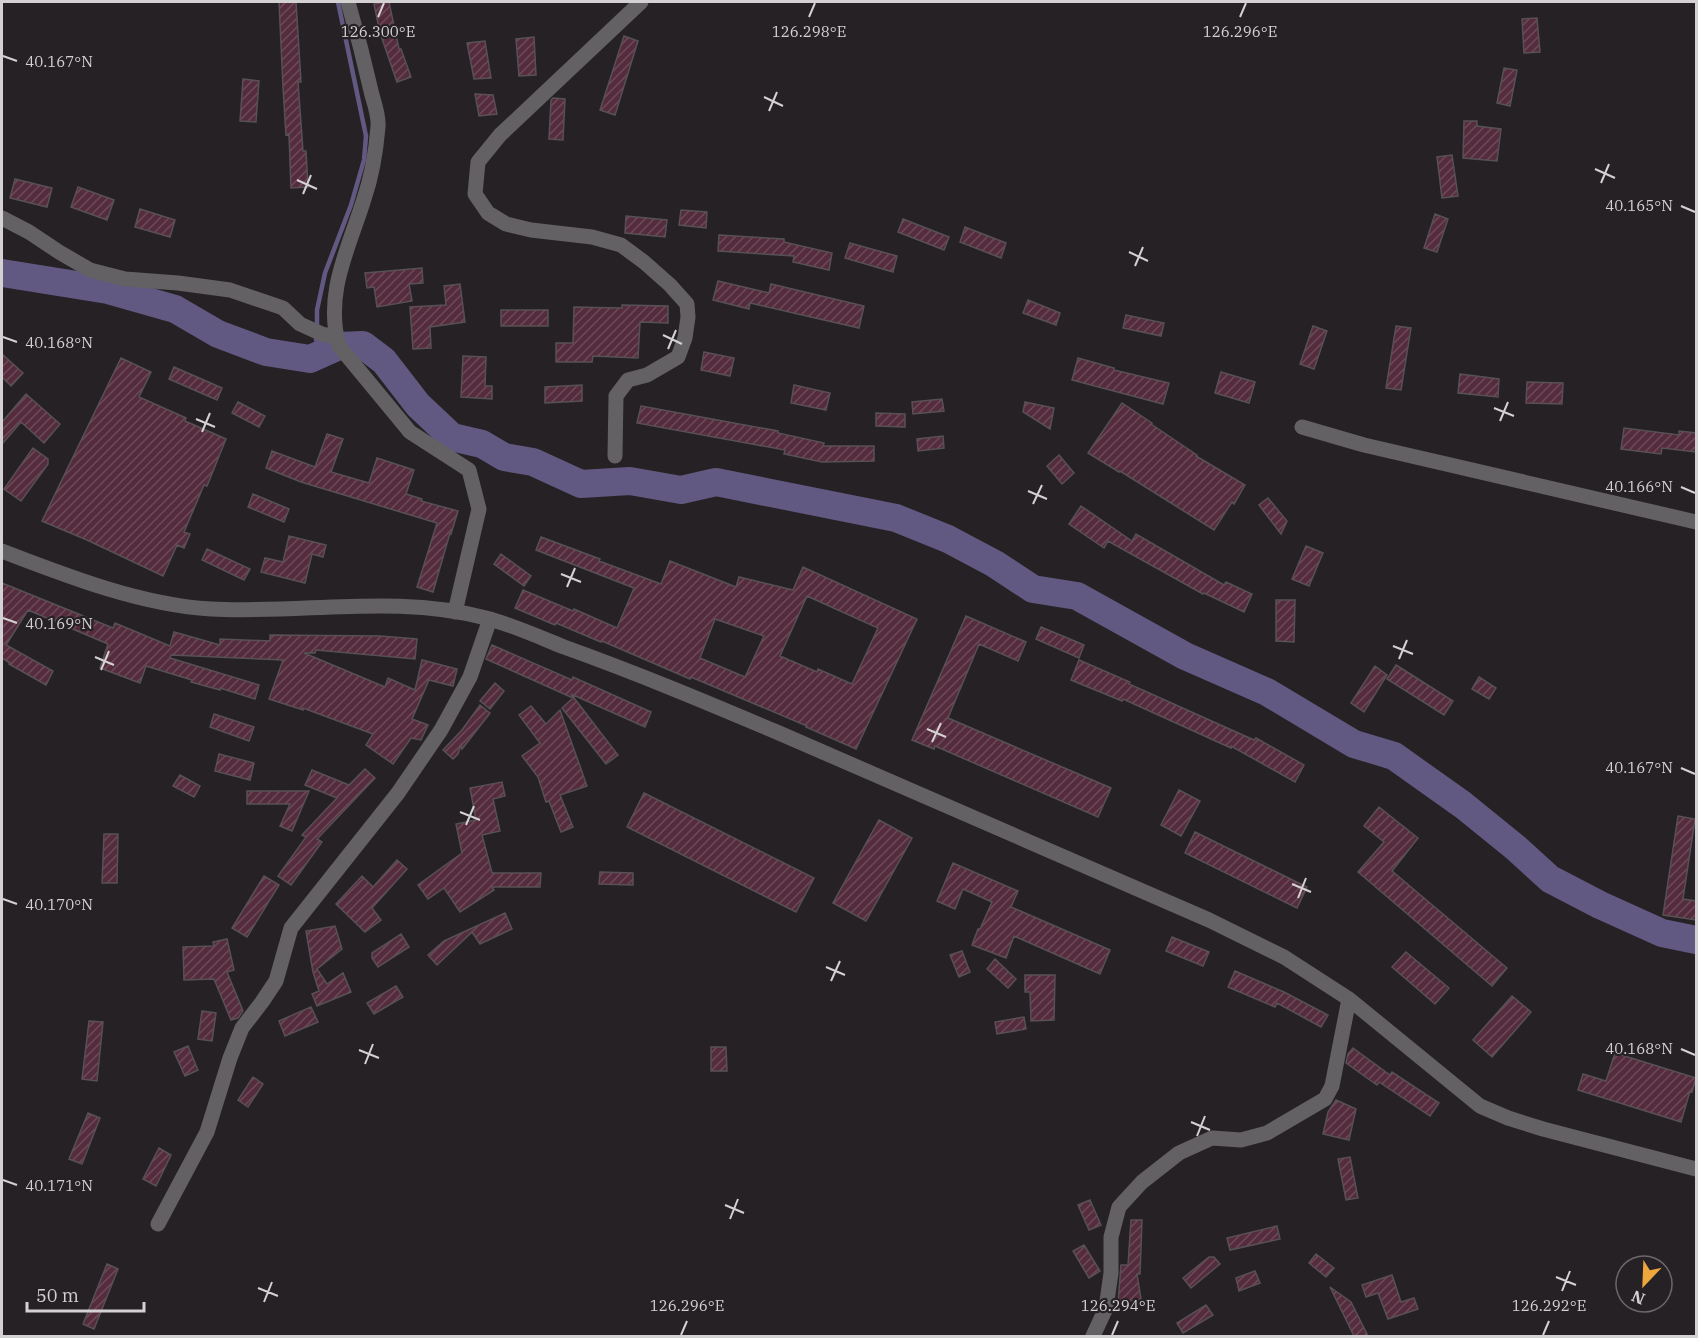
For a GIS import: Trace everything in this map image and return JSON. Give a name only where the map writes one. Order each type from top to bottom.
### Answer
[{"type":"street","points":[[348,2],[379,123],[365,198],[337,280],[334,312],[337,337],[339,346],[410,432],[469,470],[479,509],[460,613]]},
{"type":"street","points":[[615,456],[616,396],[628,380],[647,375],[678,357],[685,338],[687,304],[670,285],[621,245],[592,237],[531,230],[506,224],[488,213],[475,194],[478,162],[500,135],[641,2]]},
{"type":"street","points":[[2,218],[90,270],[125,279],[230,290],[283,308],[300,324],[322,334],[337,337]]},
{"type":"street","points":[[1302,427],[1364,445],[1696,522]]},
{"type":"street","points":[[2,551],[105,588],[166,604],[211,609],[378,605],[418,607],[486,618],[723,709],[1209,920],[1284,957],[1349,999],[1480,1106],[1543,1129],[1696,1169]]},
{"type":"street","points":[[158,1224],[207,1132],[230,1058],[242,1028],[276,981],[291,928],[398,793],[441,730],[470,677],[486,618]]},
{"type":"street","points":[[1093,1336],[1106,1308],[1111,1273],[1111,1237],[1119,1207],[1142,1182],[1179,1153],[1212,1138],[1241,1140],[1267,1132],[1325,1099],[1332,1086],[1349,999]]},
{"type":"building","points":[[279,2],[296,2],[301,82],[298,82],[308,187],[291,188]]},
{"type":"building","points":[[389,2],[399,49],[401,49],[411,77],[397,82],[380,33],[374,4]]},
{"type":"building","points":[[1537,18],[1540,52],[1524,53],[1522,19]]},
{"type":"building","points":[[624,36],[638,41],[615,115],[600,110]]},
{"type":"building","points":[[534,37],[536,75],[519,76],[516,39]]},
{"type":"building","points":[[485,41],[491,78],[474,79],[467,43]]},
{"type":"building","points":[[1504,68],[1517,70],[1510,106],[1497,103]]},
{"type":"building","points":[[243,79],[259,81],[256,122],[240,121]]},
{"type":"building","points":[[475,94],[493,95],[497,114],[479,116]]},
{"type":"building","points":[[553,98],[565,99],[563,140],[549,139]]},
{"type":"building","points":[[1464,121],[1477,121],[1477,126],[1501,129],[1497,161],[1463,158]]},
{"type":"building","points":[[1452,155],[1458,196],[1442,198],[1437,157]]},
{"type":"building","points":[[15,179],[52,188],[47,207],[10,198]]},
{"type":"building","points":[[78,187],[114,200],[107,220],[71,207]]},
{"type":"building","points":[[140,209],[175,220],[170,237],[135,227]]},
{"type":"building","points":[[681,210],[707,212],[706,228],[679,225]]},
{"type":"building","points":[[1435,214],[1448,219],[1437,252],[1424,248]]},
{"type":"building","points":[[626,216],[667,220],[665,237],[625,233]]},
{"type":"building","points":[[903,219],[949,237],[944,250],[898,232]]},
{"type":"building","points":[[965,227],[1006,243],[1001,258],[960,242]]},
{"type":"building","points":[[719,235],[784,239],[784,242],[832,253],[829,270],[793,262],[794,256],[718,251]]},
{"type":"building","points":[[850,243],[897,256],[893,272],[845,258]]},
{"type":"building","points":[[422,268],[423,283],[409,284],[412,301],[377,307],[374,287],[367,288],[365,273]]},
{"type":"building","points":[[718,281],[769,293],[771,284],[864,306],[859,328],[750,303],[749,309],[713,300]]},
{"type":"building","points":[[460,284],[465,322],[430,327],[431,348],[413,349],[410,307],[446,305],[444,286]]},
{"type":"building","points":[[1028,300],[1060,313],[1056,325],[1023,313]]},
{"type":"building","points":[[622,305],[668,306],[668,323],[640,322],[638,358],[593,356],[592,362],[556,362],[556,343],[573,343],[574,307],[622,308]]},
{"type":"building","points":[[501,310],[548,310],[548,326],[501,326]]},
{"type":"building","points":[[1126,315],[1164,323],[1161,336],[1123,328]]},
{"type":"building","points":[[1313,326],[1327,331],[1314,369],[1300,364]]},
{"type":"building","points":[[1396,326],[1411,328],[1401,390],[1386,388]]},
{"type":"building","points":[[704,352],[734,358],[730,376],[701,370]]},
{"type":"building","points":[[2,354],[23,373],[11,386],[2,377]]},
{"type":"building","points":[[463,356],[486,357],[485,386],[492,386],[492,399],[461,397]]},
{"type":"building","points":[[121,358],[151,372],[139,397],[226,439],[207,486],[204,485],[184,532],[190,534],[184,548],[177,545],[163,576],[42,521]]},
{"type":"building","points":[[1078,358],[1114,368],[1114,370],[1169,383],[1163,404],[1072,380]]},
{"type":"building","points":[[174,367],[222,388],[217,400],[169,379]]},
{"type":"building","points":[[1221,372],[1255,382],[1249,403],[1215,393]]},
{"type":"building","points":[[1460,374],[1499,379],[1498,397],[1458,393]]},
{"type":"building","points":[[1527,382],[1563,383],[1562,404],[1526,403]]},
{"type":"building","points":[[582,385],[582,401],[545,403],[545,387]]},
{"type":"building","points":[[794,385],[830,393],[826,410],[791,403]]},
{"type":"building","points":[[26,394],[60,424],[44,443],[21,422],[2,444],[2,422]]},
{"type":"building","points":[[942,399],[944,411],[913,414],[912,402]]},
{"type":"building","points":[[238,402],[265,416],[259,427],[232,413]]},
{"type":"building","points":[[1025,402],[1054,408],[1050,429],[1023,412]]},
{"type":"building","points":[[1122,403],[1196,456],[1245,485],[1214,530],[1088,453]]},
{"type":"building","points":[[641,406],[778,431],[778,433],[824,443],[823,446],[874,446],[874,461],[822,462],[784,454],[785,450],[637,423]]},
{"type":"building","points":[[876,413],[905,414],[905,427],[876,426]]},
{"type":"building","points":[[1624,428],[1679,435],[1679,431],[1696,433],[1696,452],[1662,448],[1661,454],[1621,449]]},
{"type":"building","points":[[327,434],[343,439],[331,472],[369,483],[377,458],[414,470],[406,494],[422,499],[421,501],[458,511],[433,592],[417,587],[437,523],[301,482],[266,468],[272,451],[315,467]]},
{"type":"building","points":[[943,436],[944,448],[918,451],[917,439]]},
{"type":"building","points":[[33,448],[48,459],[48,464],[21,501],[4,489]]},
{"type":"building","points":[[1059,455],[1074,473],[1062,484],[1047,466]]},
{"type":"building","points":[[253,494],[289,509],[284,522],[248,507]]},
{"type":"building","points":[[1268,498],[1287,521],[1281,534],[1259,505]]},
{"type":"building","points":[[1081,506],[1132,541],[1136,534],[1224,585],[1226,582],[1252,594],[1244,612],[1203,594],[1108,541],[1104,548],[1069,524]]},
{"type":"building","points":[[289,536],[326,545],[323,557],[312,554],[305,583],[261,572],[265,558],[283,562]]},
{"type":"building","points":[[541,537],[661,584],[670,561],[736,587],[739,577],[793,590],[803,567],[917,619],[856,749],[691,677],[690,679],[602,641],[515,608],[523,590],[617,628],[634,588],[536,550]],"holes":[[[807,596],[878,628],[852,684],[780,656]],[[715,619],[764,636],[745,677],[700,658]]]},
{"type":"building","points":[[1306,546],[1323,553],[1309,586],[1292,579]]},
{"type":"building","points":[[207,549],[250,569],[244,580],[202,560]]},
{"type":"building","points":[[501,554],[531,576],[524,586],[494,564]]},
{"type":"building","points":[[2,583],[113,628],[115,623],[170,646],[174,632],[220,645],[220,639],[270,641],[270,635],[380,636],[417,639],[415,659],[316,650],[315,653],[304,653],[385,687],[388,678],[415,690],[422,660],[457,669],[453,686],[429,680],[412,719],[428,725],[421,740],[411,738],[393,764],[366,745],[373,734],[303,708],[303,710],[269,699],[283,660],[171,655],[170,658],[259,685],[255,699],[191,682],[192,680],[146,666],[140,683],[100,668],[108,644],[28,610],[6,645],[53,671],[46,685],[2,658]]},
{"type":"building","points":[[1276,600],[1295,600],[1294,642],[1276,641]]},
{"type":"building","points":[[966,616],[1026,642],[1018,661],[979,644],[948,718],[1111,788],[1098,817],[935,746],[934,749],[912,740]]},
{"type":"building","points":[[1041,627],[1084,645],[1079,658],[1036,639]]},
{"type":"building","points":[[492,645],[572,680],[573,677],[651,712],[645,727],[571,694],[618,755],[606,764],[562,708],[573,698],[486,659]]},
{"type":"building","points":[[1079,660],[1254,740],[1256,738],[1304,765],[1295,782],[1231,746],[1231,748],[1123,699],[1122,701],[1071,680]]},
{"type":"building","points":[[1396,665],[1453,701],[1444,715],[1387,679]]},
{"type":"building","points":[[1375,666],[1387,675],[1364,712],[1351,703]]},
{"type":"building","points":[[1479,677],[1496,688],[1489,699],[1472,689]]},
{"type":"building","points":[[495,683],[504,691],[490,709],[480,701]]},
{"type":"building","points":[[480,705],[490,713],[462,749],[461,745],[458,754],[453,759],[443,750],[462,730]]},
{"type":"building","points":[[531,706],[546,724],[560,710],[587,786],[560,795],[573,827],[561,832],[549,801],[546,802],[538,777],[522,756],[540,743],[519,715]]},
{"type":"building","points":[[214,714],[254,727],[249,741],[210,727]]},
{"type":"building","points":[[219,754],[254,763],[250,780],[215,771]]},
{"type":"building","points":[[365,769],[375,778],[317,839],[322,842],[291,885],[278,876],[306,837],[302,835],[337,798],[305,785],[312,770],[349,785]]},
{"type":"building","points":[[180,775],[200,786],[194,797],[173,786]]},
{"type":"building","points":[[502,782],[505,796],[493,799],[500,831],[482,835],[492,873],[541,873],[540,887],[492,887],[494,890],[460,912],[444,888],[428,899],[418,885],[462,853],[456,824],[476,820],[470,788]]},
{"type":"building","points":[[1179,790],[1200,801],[1181,836],[1161,825]]},
{"type":"building","points":[[247,791],[309,791],[292,831],[280,826],[290,804],[247,804]]},
{"type":"building","points":[[644,793],[814,878],[796,912],[627,827]]},
{"type":"building","points":[[1379,807],[1418,838],[1392,871],[1507,968],[1492,986],[1358,872],[1384,842],[1364,826]]},
{"type":"building","points":[[1678,816],[1695,819],[1683,899],[1696,901],[1696,920],[1663,915]]},
{"type":"building","points":[[879,820],[912,838],[866,921],[833,903]]},
{"type":"building","points":[[1195,832],[1307,887],[1297,908],[1185,853]]},
{"type":"building","points":[[104,834],[118,834],[117,883],[102,883]]},
{"type":"building","points":[[397,860],[407,869],[372,908],[381,920],[365,932],[336,904],[362,876],[373,887]]},
{"type":"building","points":[[953,863],[1018,891],[1011,907],[1110,950],[1100,974],[1014,936],[1006,958],[972,945],[992,902],[963,889],[955,909],[937,901]]},
{"type":"building","points":[[600,872],[633,873],[633,885],[599,884]]},
{"type":"building","points":[[264,876],[279,885],[247,937],[232,928]]},
{"type":"building","points":[[505,913],[512,929],[480,944],[472,932],[437,965],[428,955],[444,941]]},
{"type":"building","points":[[335,926],[342,949],[317,969],[327,984],[343,973],[351,992],[317,1006],[312,994],[319,991],[313,972],[306,931]]},
{"type":"building","points":[[401,934],[409,947],[378,967],[372,958],[372,953]]},
{"type":"building","points":[[1172,937],[1209,952],[1203,966],[1166,951]]},
{"type":"building","points":[[227,939],[234,970],[227,972],[243,1011],[238,1018],[231,1020],[214,979],[184,980],[183,947],[214,946],[213,942]]},
{"type":"building","points":[[962,951],[970,972],[959,977],[950,955]]},
{"type":"building","points":[[1406,952],[1449,988],[1435,1004],[1392,967]]},
{"type":"building","points":[[995,959],[1016,979],[1008,988],[987,969]]},
{"type":"building","points":[[1235,971],[1284,992],[1328,1015],[1321,1027],[1277,1003],[1275,1007],[1228,987]]},
{"type":"building","points":[[1025,975],[1055,975],[1054,1020],[1031,1021],[1030,992],[1025,992]]},
{"type":"building","points":[[396,986],[403,997],[374,1014],[367,1003]]},
{"type":"building","points":[[1512,996],[1531,1012],[1492,1057],[1473,1040]]},
{"type":"building","points":[[311,1007],[318,1022],[285,1036],[279,1021]]},
{"type":"building","points":[[202,1011],[216,1013],[212,1041],[198,1039]]},
{"type":"building","points":[[1024,1017],[1026,1029],[997,1034],[995,1022]]},
{"type":"building","points":[[89,1021],[103,1022],[97,1081],[82,1079]]},
{"type":"building","points":[[188,1046],[198,1070],[185,1076],[174,1052]]},
{"type":"building","points":[[711,1047],[726,1047],[727,1071],[711,1071]]},
{"type":"building","points":[[1353,1048],[1390,1075],[1392,1072],[1439,1103],[1430,1116],[1379,1082],[1377,1085],[1346,1063],[1348,1054]]},
{"type":"building","points":[[1615,1053],[1696,1078],[1681,1122],[1578,1090],[1583,1074],[1606,1081]]},
{"type":"building","points":[[253,1077],[263,1084],[248,1107],[238,1100]]},
{"type":"building","points":[[1336,1100],[1356,1109],[1349,1140],[1323,1134],[1328,1112]]},
{"type":"building","points":[[88,1113],[100,1118],[82,1164],[69,1159]]},
{"type":"building","points":[[159,1148],[171,1155],[156,1186],[143,1179]]},
{"type":"building","points":[[1350,1157],[1358,1198],[1346,1200],[1338,1159]]},
{"type":"building","points":[[1090,1200],[1101,1225],[1089,1230],[1078,1205]]},
{"type":"building","points":[[1131,1220],[1142,1220],[1140,1274],[1137,1274],[1141,1299],[1118,1303],[1121,1265],[1128,1265]]},
{"type":"building","points":[[1277,1226],[1280,1239],[1230,1250],[1227,1238]]},
{"type":"building","points":[[1084,1245],[1100,1271],[1089,1278],[1073,1251]]},
{"type":"building","points":[[1316,1254],[1334,1268],[1326,1277],[1309,1263]]},
{"type":"building","points":[[1209,1257],[1214,1257],[1220,1264],[1191,1288],[1183,1278]]},
{"type":"building","points":[[107,1264],[118,1269],[94,1329],[83,1324]]},
{"type":"building","points":[[1255,1271],[1260,1283],[1239,1291],[1236,1278]]},
{"type":"building","points":[[1392,1275],[1401,1302],[1414,1298],[1418,1309],[1388,1319],[1378,1293],[1366,1297],[1362,1285]]},
{"type":"building","points":[[1330,1287],[1351,1302],[1368,1336],[1354,1336]]},
{"type":"building","points":[[1206,1305],[1213,1315],[1183,1333],[1177,1323]]},
{"type":"waterway","points":[[317,327],[317,310],[325,273],[351,205],[364,160],[366,136],[338,2]]},
{"type":"waterway","points":[[2,273],[108,290],[175,309],[218,334],[266,352],[310,359],[339,346],[363,345],[384,361],[418,405],[452,437],[482,444],[504,457],[533,462],[581,484],[630,481],[681,490],[716,482],[896,518],[948,539],[995,564],[1033,589],[1077,596],[1185,656],[1267,692],[1354,744],[1394,756],[1463,805],[1550,879],[1662,933],[1696,940]]},
{"type":"waterway","points":[[316,336],[316,340],[331,349]]}]
